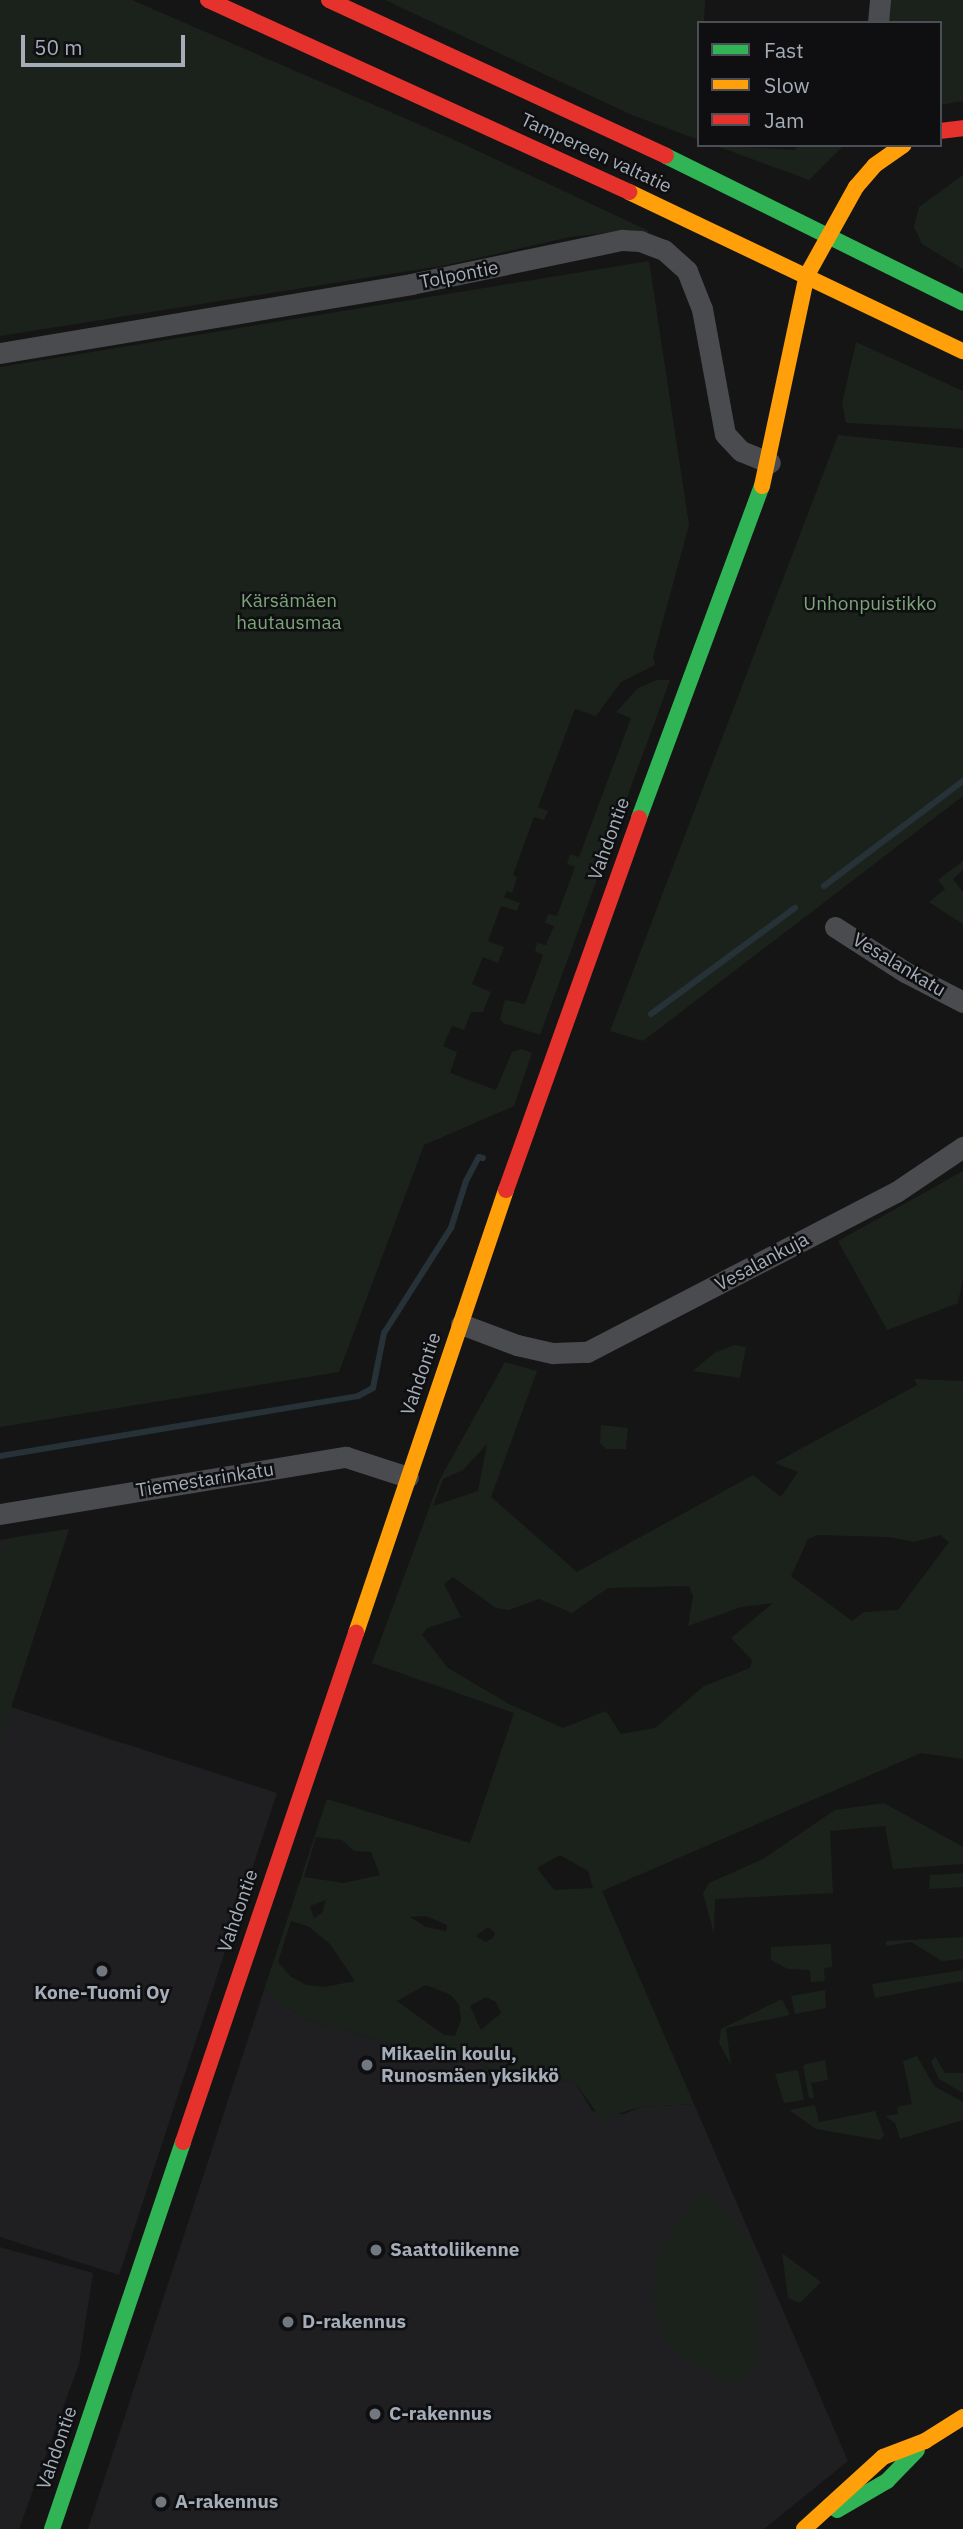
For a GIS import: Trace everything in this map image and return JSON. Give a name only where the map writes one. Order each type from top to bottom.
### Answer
[{"type":"main road","name":"Tampereen valtatie","points":[[208,0],[807,275],[963,351]]},
{"type":"main road","name":"Tampereen valtatie","points":[[329,0],[826,234],[963,303]]},
{"type":"main road","points":[[942,131],[963,128]]},
{"type":"main road","name":"Vahdontie","points":[[51,2529],[554,1048],[770,463],[807,275],[826,234],[856,187],[875,165],[901,147]]},
{"type":"main road","points":[[804,2529],[821,2517],[863,2498],[887,2481],[925,2441],[963,2417]]},
{"type":"street","points":[[878,21],[880,0]]},
{"type":"street","name":"Tolpontie","points":[[0,354],[411,284],[622,240],[640,240],[664,250],[687,271],[702,309],[725,434],[741,451],[770,463]]},
{"type":"street","name":"Vesalankatu","points":[[835,927],[905,972],[963,1002]]},
{"type":"street","name":"Vesalankuja","points":[[461,1324],[553,1353],[587,1352],[615,1340],[896,1192],[963,1147]]},
{"type":"street","name":"Tiemestarinkatu","points":[[0,1514],[346,1457],[408,1478]]},
{"type":"shaded area","points":[[69,1529],[11,1707],[277,1793],[119,2275],[0,2237],[0,1540]]},
{"type":"shaded area","points":[[264,1990],[302,2018],[450,2061],[455,2054],[503,2074],[575,2082],[592,2111],[624,2114],[640,2107],[694,2104],[848,2461],[764,2529],[88,2529]]},
{"type":"shaded area","points":[[0,2247],[93,2273],[79,2364],[19,2529],[0,2529]]},
{"type":"green space","points":[[0,0],[132,0],[448,137],[649,231],[646,235],[623,231],[570,237],[447,265],[0,336]]},
{"type":"green space","points":[[385,0],[705,0],[704,21],[697,21],[697,139],[632,115]]},
{"type":"green space","points":[[888,0],[963,0],[963,101],[942,105],[942,21],[888,21]]},
{"type":"green space","points":[[719,147],[794,150],[798,147],[842,147],[809,180]]},
{"type":"green space","points":[[963,175],[963,269],[922,244],[914,227],[919,207]]},
{"type":"green space","name":"Kärsämäen hautausmaa","points":[[649,261],[689,525],[653,657],[655,665],[621,682],[596,716],[575,709],[538,807],[548,811],[544,820],[534,817],[513,875],[517,877],[512,893],[507,891],[504,897],[520,903],[517,911],[501,906],[488,941],[504,947],[498,963],[483,957],[472,984],[491,992],[483,1012],[471,1012],[464,1030],[452,1026],[443,1046],[457,1052],[450,1073],[496,1090],[512,1052],[522,1049],[532,1053],[514,1106],[424,1145],[339,1372],[0,1427],[0,367]]},
{"type":"green space","points":[[856,342],[963,391],[963,429],[846,423],[842,403]]},
{"type":"green space","name":"Unhonpuistikko","points":[[838,435],[963,448],[963,796],[643,1041],[610,1031]]},
{"type":"green space","points":[[657,680],[670,680],[540,1035],[503,1023],[500,1019],[505,1000],[525,1004],[543,955],[535,951],[537,943],[546,945],[554,926],[545,923],[548,914],[557,916],[575,867],[567,864],[570,854],[579,857],[631,718],[616,712],[638,688]]},
{"type":"green space","points":[[963,861],[963,870],[953,879],[963,892],[963,924],[929,902],[945,889],[938,880]]},
{"type":"green space","points":[[963,1171],[963,1278],[958,1303],[887,1330],[838,1241]]},
{"type":"green space","points":[[735,1345],[746,1347],[740,1378],[693,1371],[714,1353]]},
{"type":"green space","points":[[505,1362],[537,1371],[491,1497],[577,1572],[753,1475],[781,1497],[798,1472],[775,1463],[917,1385],[914,1379],[963,1381],[963,1759],[921,1753],[602,1891],[694,2104],[640,2107],[601,2119],[575,2082],[503,2074],[456,2054],[450,2061],[302,2018],[264,1990],[327,1799],[470,1843],[514,1713],[372,1663],[440,1479]],"holes":[[[487,1444],[478,1491],[433,1506],[443,1479],[463,1470]],[[818,1535],[889,1537],[914,1542],[940,1535],[949,1542],[898,1610],[864,1612],[852,1621],[791,1576],[808,1539]],[[453,1577],[496,1608],[509,1610],[539,1599],[572,1613],[608,1588],[689,1586],[693,1596],[688,1626],[741,1607],[773,1603],[731,1638],[752,1660],[750,1668],[704,1686],[655,1728],[621,1734],[606,1711],[563,1728],[509,1704],[448,1668],[422,1635],[427,1628],[461,1617],[444,1584]],[[316,1837],[342,1840],[354,1851],[371,1852],[380,1875],[344,1883],[304,1877]],[[560,1855],[588,1871],[593,1888],[554,1890],[537,1868]],[[326,1900],[322,1913],[314,1918],[310,1906]],[[426,1916],[447,1925],[446,1931],[426,1927],[410,1917]],[[291,1921],[308,1926],[330,1944],[355,1981],[324,1987],[306,1985],[290,1976],[278,1962]],[[488,1927],[495,1933],[492,1939],[485,1942],[476,1936]],[[426,1985],[451,1995],[459,2005],[461,2020],[455,2036],[444,2035],[397,2001]],[[486,1997],[496,2002],[501,2013],[481,2030],[470,2006]]]},
{"type":"green space","points":[[601,1425],[628,1428],[626,1449],[606,1449],[600,1443]]},
{"type":"green space","points":[[69,1529],[0,1742],[0,1560],[10,1538]]},
{"type":"green space","points":[[884,1803],[963,1847],[963,1864],[893,1869],[885,1826],[830,1831],[833,1893],[715,1899],[714,1934],[703,1893],[709,1883],[763,1859],[835,1810]]},
{"type":"green space","points":[[963,1873],[963,1887],[929,1889],[930,1875]]},
{"type":"green space","points":[[963,1937],[963,1959],[942,1961],[911,1942],[886,1946],[886,1941]]},
{"type":"green space","points":[[831,1944],[832,1967],[824,1968],[825,1981],[811,1982],[810,1970],[788,1969],[771,1960],[771,1947]]},
{"type":"green space","points":[[963,1970],[963,1981],[875,1998],[872,1984]]},
{"type":"green space","points":[[825,1990],[826,2008],[795,2014],[791,1996]]},
{"type":"green space","points":[[782,1999],[790,2015],[726,2028],[731,2065],[719,2043],[721,2029]]},
{"type":"green space","points":[[917,2056],[934,2086],[963,2102],[963,2120],[900,2139],[895,2123],[885,2116],[898,2114],[897,2107],[912,2104],[903,2061]]},
{"type":"green space","points":[[935,2056],[945,2073],[963,2073],[963,2093],[939,2079],[931,2062]]},
{"type":"green space","points":[[825,2060],[828,2080],[811,2083],[814,2098],[809,2098],[803,2065]]},
{"type":"green space","points":[[798,2070],[804,2100],[784,2103],[775,2074]]},
{"type":"green space","points":[[815,2105],[819,2122],[875,2111],[884,2135],[880,2140],[816,2129],[789,2110]]},
{"type":"green space","points":[[709,2193],[747,2238],[759,2266],[757,2370],[736,2383],[719,2378],[683,2357],[665,2338],[652,2295],[657,2264],[668,2239],[699,2195]]},
{"type":"green space","points":[[782,2253],[821,2282],[800,2303],[788,2298]]},
{"type":"waterway","points":[[824,886],[963,781]]},
{"type":"waterway","points":[[651,1014],[795,908]]},
{"type":"waterway","points":[[0,1456],[358,1396],[373,1388],[384,1333],[451,1228],[466,1181],[479,1157],[483,1158]]},
{"type":"traffic: fast","points":[[666,156],[963,303]]},
{"type":"traffic: fast","points":[[639,818],[762,486]]},
{"type":"traffic: fast","points":[[52,2529],[183,2142]]},
{"type":"traffic: fast","points":[[837,2510],[887,2481],[917,2450]]},
{"type":"traffic: slow","points":[[762,486],[807,275],[856,187],[875,165],[901,147]]},
{"type":"traffic: slow","points":[[629,192],[963,351]]},
{"type":"traffic: slow","points":[[356,1633],[506,1190]]},
{"type":"traffic: slow","points":[[804,2529],[883,2457],[925,2441],[963,2417]]},
{"type":"traffic: jam","points":[[208,0],[629,192]]},
{"type":"traffic: jam","points":[[329,0],[666,156]]},
{"type":"traffic: jam","points":[[942,131],[963,128]]},
{"type":"traffic: jam","points":[[506,1190],[639,818]]},
{"type":"traffic: jam","points":[[183,2142],[356,1633]]},
{"type":"place","name":"Kone-Tuomi Oy","points":[[102,1971]]},
{"type":"place","name":"Mikaelin koulu, Runosmäen yksikkö","points":[[367,2065]]},
{"type":"place","name":"Saattoliikenne","points":[[376,2250]]},
{"type":"place","name":"D-rakennus","points":[[288,2322]]},
{"type":"place","name":"C-rakennus","points":[[375,2414]]},
{"type":"place","name":"A-rakennus","points":[[161,2502]]}]
